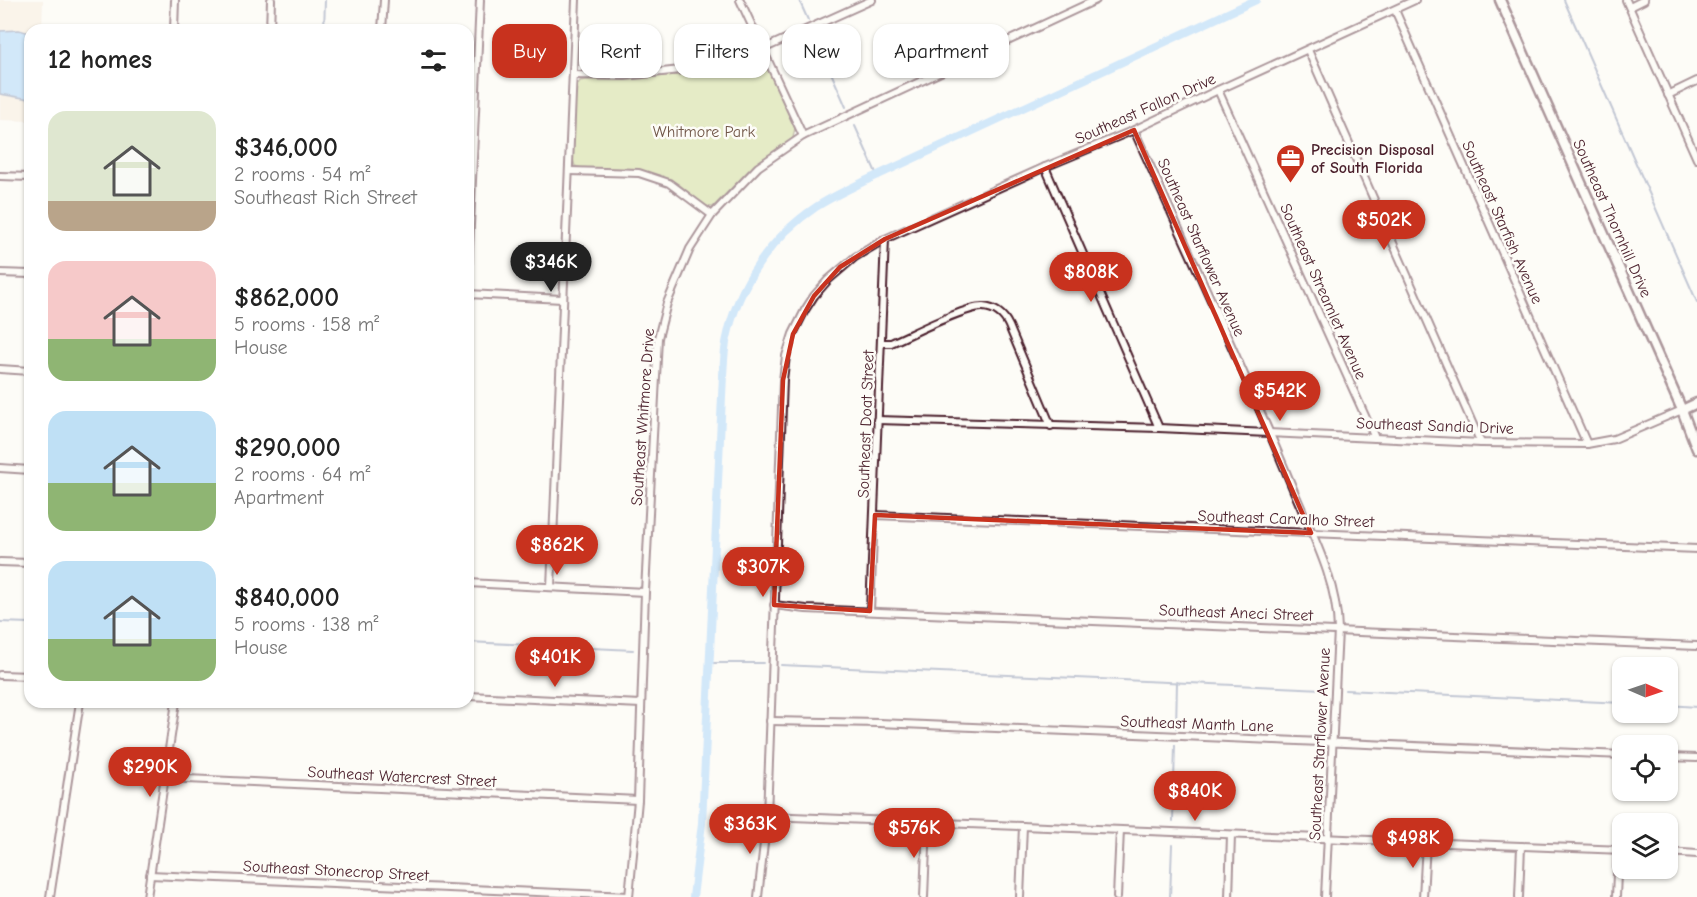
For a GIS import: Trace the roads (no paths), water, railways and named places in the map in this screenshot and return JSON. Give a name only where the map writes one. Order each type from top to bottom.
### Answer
[{"type":"street","points":[[174,24],[175,0]]},
{"type":"street","points":[[270,24],[272,0]]},
{"type":"street","points":[[382,24],[384,0]]},
{"type":"street","points":[[474,135],[480,0]]},
{"type":"street","points":[[551,587],[576,0]]},
{"type":"street","points":[[740,0],[751,24]]},
{"type":"street","points":[[770,46],[872,0]]},
{"type":"street","points":[[1072,0],[1076,9]]},
{"type":"street","name":"Southeast Whitmore Drive","points":[[629,897],[638,800],[657,338],[667,303],[690,249],[712,215],[758,167],[803,136],[1096,0]]},
{"type":"street","name":"Southeast Fallon Drive","points":[[758,897],[767,816],[783,380],[786,356],[793,334],[814,296],[840,267],[885,239],[1044,167],[1134,130],[1415,0]]},
{"type":"street","name":"Southeast Thornhill Drive","points":[[1500,0],[1682,410],[1697,449]]},
{"type":"street","points":[[1644,0],[1628,3],[1697,159]]},
{"type":"street","name":"Southeast Starfish Avenue","points":[[1395,10],[1587,444]]},
{"type":"street","points":[[1308,50],[1481,443]]},
{"type":"street","points":[[770,64],[803,136]]},
{"type":"street","points":[[573,75],[625,76],[674,71]]},
{"type":"street","points":[[1668,95],[1697,81]]},
{"type":"street","name":"Southeast Streamlet Avenue","points":[[1218,90],[1375,438]]},
{"type":"street","name":"Southeast Starflower Avenue","points":[[1134,130],[1270,433],[1330,578],[1337,611],[1338,630],[1325,897]]},
{"type":"street","points":[[1044,167],[1160,428]]},
{"type":"street","points":[[570,171],[639,173],[649,176],[669,183],[712,215]]},
{"type":"street","points":[[0,176],[24,177]]},
{"type":"street","name":"Southeast Doat Street","points":[[870,611],[885,239]]},
{"type":"street","points":[[0,273],[24,274]]},
{"type":"street","points":[[474,294],[562,299]]},
{"type":"street","points":[[882,343],[891,344],[971,308],[986,307],[998,312],[1006,320],[1051,426]]},
{"type":"street","points":[[0,369],[24,371]]},
{"type":"street","name":"Southeast Sandia Drive","points":[[877,420],[1160,428],[1481,443],[1587,444],[1614,439],[1697,403]]},
{"type":"street","points":[[0,468],[24,470]]},
{"type":"street","name":"Southeast Carvalho Street","points":[[875,515],[1697,549]]},
{"type":"street","points":[[0,562],[24,563]]},
{"type":"street","points":[[474,583],[645,592]]},
{"type":"street","name":"Southeast Aneci Street","points":[[774,605],[806,609],[1697,646]]},
{"type":"street","points":[[0,675],[24,676]]},
{"type":"street","points":[[474,696],[641,704]]},
{"type":"street","points":[[50,897],[79,708]]},
{"type":"street","points":[[147,897],[175,708]]},
{"type":"street","name":"Southeast Manth Lane","points":[[770,721],[868,722],[1612,755]]},
{"type":"street","points":[[1678,757],[1697,758]]},
{"type":"street","name":"Southeast Watercrest Street","points":[[165,778],[638,800]]},
{"type":"street","points":[[767,816],[1612,850]]},
{"type":"street","points":[[924,897],[927,823]]},
{"type":"street","points":[[1020,897],[1023,826]]},
{"type":"street","points":[[1117,897],[1120,831]]},
{"type":"street","points":[[1229,897],[1231,835]]},
{"type":"street","points":[[1423,897],[1426,843]]},
{"type":"street","points":[[1519,897],[1521,846]]},
{"type":"street","points":[[1678,853],[1697,854]]},
{"type":"street","name":"Southeast Stonecrop Street","points":[[150,875],[629,897]]},
{"type":"street","points":[[1616,897],[1618,879]]},
{"type":"water","points":[[0,31],[24,31],[24,98],[0,94]]},
{"type":"waterway","points":[[324,24],[325,0]]},
{"type":"waterway","points":[[799,0],[808,20]]},
{"type":"waterway","points":[[693,897],[702,823],[725,352],[732,318],[748,281],[771,248],[785,233],[800,219],[834,196],[1256,0]]},
{"type":"waterway","points":[[1564,0],[1697,302]]},
{"type":"waterway","points":[[833,78],[846,107]]},
{"type":"waterway","points":[[855,126],[877,175]]},
{"type":"waterway","points":[[0,622],[24,623]]},
{"type":"waterway","points":[[474,642],[633,650]]},
{"type":"waterway","points":[[709,663],[763,663]]},
{"type":"waterway","points":[[781,665],[1323,689]]},
{"type":"waterway","points":[[1176,728],[1177,682]]},
{"type":"waterway","points":[[1345,690],[1612,702]]},
{"type":"waterway","points":[[1678,706],[1697,707]]},
{"type":"waterway","points":[[1173,821],[1175,745]]},
{"type":"waterway","points":[[1170,897],[1172,845]]},
{"type":"place","name":"Precision Disposal of South Florida","points":[[1290,184]]},
{"type":"park label","name":"Whitmore Park","points":[[704,131]]}]
